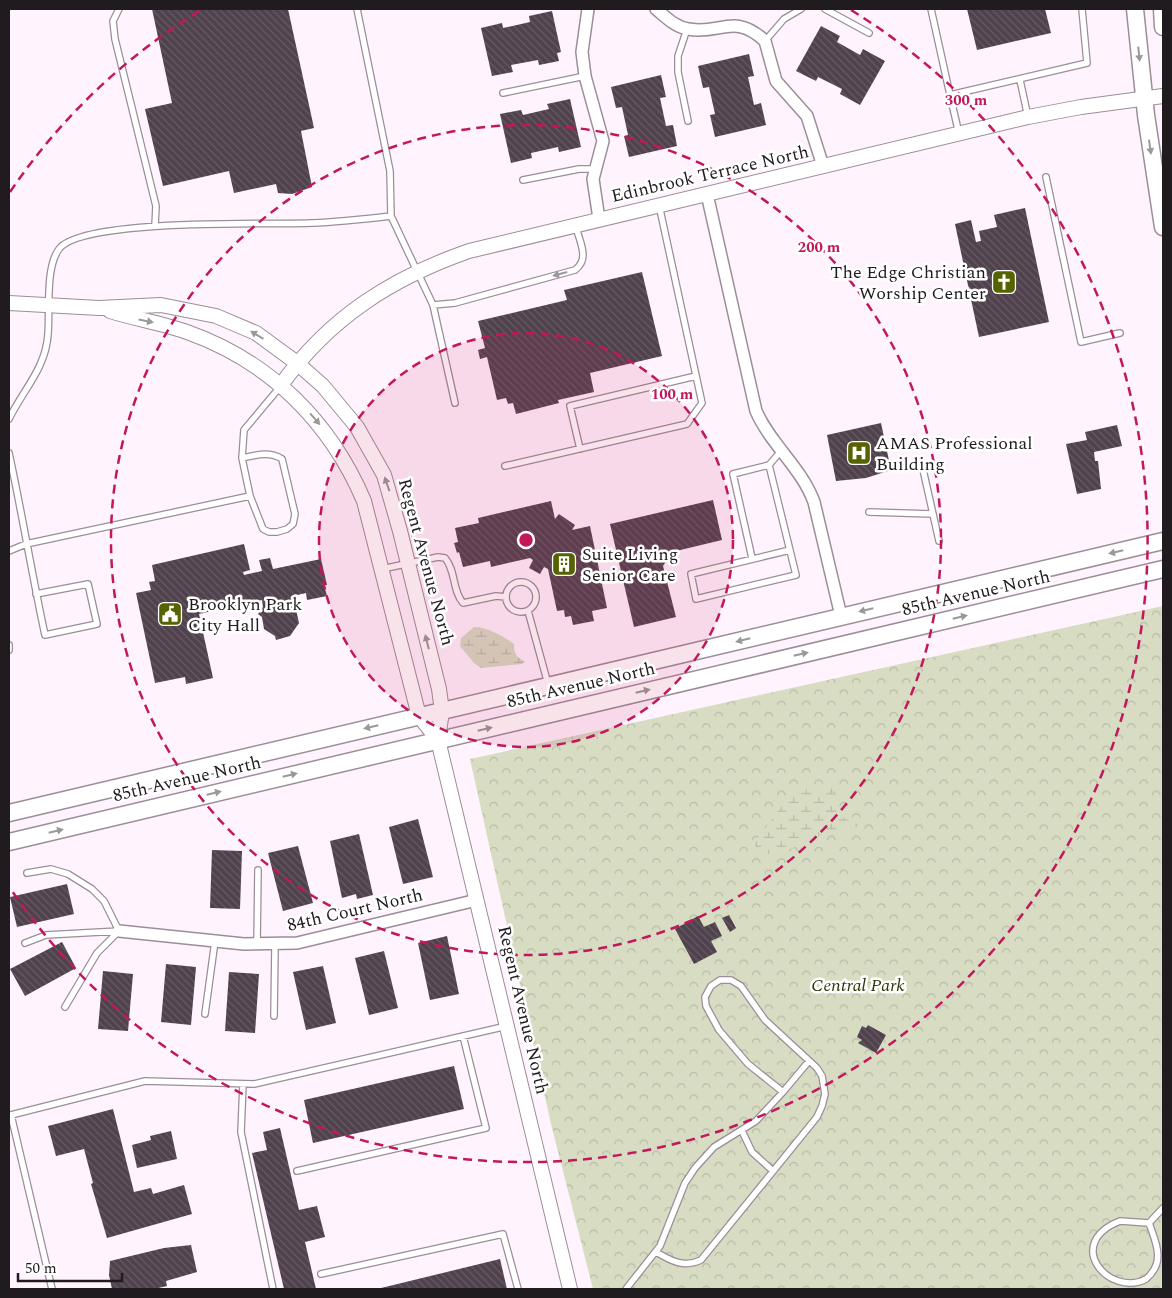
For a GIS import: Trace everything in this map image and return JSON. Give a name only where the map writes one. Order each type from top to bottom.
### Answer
[{"type":"main road","points":[[1135,9],[1144,99],[1163,227]]},
{"type":"main road","points":[[1162,9],[1163,27]]},
{"type":"main road","name":"85th Avenue North","points":[[9,814],[1158,541]]},
{"type":"main road","name":"85th Avenue North","points":[[9,842],[1163,569]]},
{"type":"main road","points":[[999,608],[1022,614],[1163,581]]},
{"type":"street","points":[[590,9],[584,28],[582,52],[585,76],[603,141],[595,169],[593,189],[599,219]]},
{"type":"street","points":[[656,9],[670,22],[687,29],[702,30],[734,25],[747,28],[765,41],[776,81],[807,116],[823,166]]},
{"type":"street","name":"Edinbrook Terrace North","points":[[281,385],[310,348],[351,313],[416,271],[469,251],[1028,117],[1081,107],[1163,96]]},
{"type":"street","points":[[707,194],[756,412],[763,429],[807,484],[814,502],[841,616]]},
{"type":"street","points":[[9,303],[99,308],[161,305],[216,316],[256,334],[297,363]]},
{"type":"street","points":[[99,308],[165,325],[214,342],[241,357],[281,385]]},
{"type":"street","name":"Regent Avenue North","points":[[297,363],[340,404],[372,452],[390,494],[439,689],[442,711],[438,740],[570,1289]]},
{"type":"street","name":"Regent Avenue North","points":[[281,385],[325,430],[342,456],[364,501],[419,716],[438,740]]},
{"type":"street","name":"84th Court North","points":[[119,931],[215,942],[297,943],[477,900]]},
{"type":"lane","points":[[119,9],[113,21],[116,39],[156,206],[156,226]]},
{"type":"lane","points":[[357,9],[390,172],[391,216],[433,305],[455,403]]},
{"type":"lane","points":[[765,41],[784,19],[801,9]]},
{"type":"lane","points":[[825,9],[869,33]]},
{"type":"lane","points":[[931,9],[959,134]]},
{"type":"lane","points":[[950,95],[1087,63],[1082,9]]},
{"type":"lane","points":[[687,29],[678,56],[678,72],[688,121]]},
{"type":"lane","points":[[503,93],[585,76]]},
{"type":"lane","points":[[1020,80],[1028,117]]},
{"type":"lane","points":[[523,180],[578,169],[595,169]]},
{"type":"lane","points":[[1046,177],[1081,342],[1120,333]]},
{"type":"lane","points":[[505,466],[687,424],[702,404],[659,205]]},
{"type":"lane","points":[[9,419],[43,362],[47,351],[53,261],[60,248],[72,239],[103,232],[156,226],[314,223],[391,216]]},
{"type":"lane","points":[[433,305],[455,303],[575,270],[582,265],[584,257],[576,225]]},
{"type":"lane","points":[[580,449],[570,406],[696,376]]},
{"type":"lane","points":[[242,458],[266,454],[282,459],[295,514],[293,524],[287,529],[278,532],[268,532],[263,529],[250,496],[242,458],[244,430],[281,385]]},
{"type":"lane","points":[[752,558],[733,474],[769,465],[781,450]]},
{"type":"lane","points":[[9,453],[26,544],[36,594],[45,636],[97,624],[88,584],[36,594]]},
{"type":"lane","points":[[769,465],[790,550],[796,575],[696,599],[690,574],[790,550]]},
{"type":"lane","points":[[922,465],[939,541]]},
{"type":"lane","points":[[9,551],[26,544],[250,496]]},
{"type":"lane","points":[[869,512],[933,514]]},
{"type":"lane","points":[[382,569],[438,557],[445,558],[450,565],[458,597],[462,602],[496,596],[506,597]]},
{"type":"lane","points":[[514,584],[528,584],[535,591],[536,596],[533,606],[528,611],[514,611],[508,604],[507,591],[514,584]]},
{"type":"lane","points":[[528,611],[548,686]]},
{"type":"lane","points":[[9,644],[9,650]]},
{"type":"lane","points":[[27,873],[50,869],[68,874],[92,889],[104,901],[119,931]]},
{"type":"lane","points":[[256,944],[258,870]]},
{"type":"lane","points":[[25,943],[46,935],[119,931]]},
{"type":"lane","points":[[66,1007],[97,953],[119,931]]},
{"type":"lane","points":[[205,1014],[215,942]]},
{"type":"lane","points":[[274,1016],[275,944]]},
{"type":"lane","points":[[656,1252],[677,1263],[686,1264],[701,1260],[817,1117],[822,1106],[824,1094],[822,1076],[809,1061],[765,1020],[741,986],[731,980],[720,980],[711,986],[705,997],[706,1006],[719,1030],[748,1064],[782,1092]]},
{"type":"lane","points":[[52,1289],[11,1114],[145,1081],[254,1084],[507,1026]]},
{"type":"lane","points":[[297,1171],[486,1128],[463,1036]]},
{"type":"lane","points":[[626,1289],[656,1252],[670,1224],[685,1183],[695,1168],[714,1148],[742,1131],[764,1114],[809,1061]]},
{"type":"lane","points":[[243,1084],[241,1132],[273,1289]]},
{"type":"lane","points":[[742,1131],[752,1152],[773,1171]]},
{"type":"lane","points":[[1149,1223],[1163,1208]]},
{"type":"lane","points":[[1120,1221],[1149,1223],[1159,1254],[1151,1274],[1132,1285],[1121,1286],[1102,1276],[1092,1256],[1093,1246],[1099,1233],[1108,1226],[1120,1221]]},
{"type":"lane","points":[[321,1274],[503,1234],[518,1289]]},
{"type":"green space","name":"Central Park","points":[[1163,606],[1163,1289],[593,1289],[551,1124],[470,759]]},
{"type":"green space","points":[[474,627],[489,630],[510,641],[514,644],[515,653],[518,657],[525,661],[522,664],[481,668],[474,663],[460,646],[461,638]]},
{"type":"green space","points":[[816,787],[832,788],[839,816],[862,825],[824,834],[782,852],[765,853],[756,851],[755,842],[781,807],[798,792]]},
{"type":"building","points":[[152,9],[288,9],[314,128],[301,131],[312,187],[292,194],[278,193],[276,184],[234,193],[229,171],[163,186],[145,109],[172,103]]},
{"type":"building","points":[[967,9],[1045,9],[1051,33],[977,50]]},
{"type":"building","points":[[552,11],[561,52],[557,53],[559,61],[539,65],[538,60],[511,65],[513,72],[492,76],[481,28],[502,23],[503,28],[530,22],[529,16]]},
{"type":"building","points":[[821,26],[840,36],[837,42],[860,55],[863,49],[885,61],[860,105],[840,94],[842,89],[818,77],[816,81],[796,71]]},
{"type":"building","points":[[749,54],[754,76],[748,77],[754,105],[761,103],[766,125],[715,137],[710,115],[715,114],[709,87],[703,88],[698,66]]},
{"type":"building","points":[[661,75],[666,97],[660,98],[666,126],[673,125],[677,146],[629,157],[624,136],[628,135],[622,107],[616,108],[611,87]]},
{"type":"building","points":[[570,99],[581,147],[559,152],[558,147],[531,153],[532,158],[511,163],[500,114],[521,110],[523,115],[549,109],[547,104]]},
{"type":"building","name":"The Edge Christian Worship Center","points":[[1025,208],[1049,322],[979,337],[955,224],[971,220],[976,242],[981,241],[979,231],[997,227],[994,215]]},
{"type":"building","points":[[642,272],[662,356],[590,373],[594,392],[558,400],[559,403],[516,414],[513,403],[508,404],[506,398],[497,400],[487,357],[480,359],[478,350],[485,348],[478,321],[567,300],[564,290]]},
{"type":"building","name":"AMAS Professional Building","points":[[881,423],[891,470],[866,478],[836,481],[827,435]]},
{"type":"building","points":[[1117,425],[1122,446],[1094,452],[1095,461],[1098,461],[1101,489],[1077,494],[1066,444],[1087,440],[1085,432]]},
{"type":"building","points":[[713,500],[722,540],[672,552],[663,566],[676,617],[634,627],[610,524]]},
{"type":"building","name":"Suite Living Senior Care","points":[[551,501],[555,519],[559,514],[575,525],[572,530],[590,526],[607,608],[592,611],[594,621],[573,625],[571,616],[565,617],[564,610],[557,611],[548,569],[544,567],[540,574],[529,568],[533,560],[530,558],[491,567],[490,561],[463,567],[459,552],[457,553],[454,543],[458,542],[455,528],[479,523],[478,518]]},
{"type":"building","name":"Brooklyn Park City Hall","points":[[244,544],[250,570],[243,572],[244,575],[262,571],[259,560],[270,558],[273,569],[321,559],[327,585],[324,585],[327,596],[307,600],[306,593],[293,596],[299,623],[290,636],[276,640],[275,636],[264,629],[262,617],[258,614],[263,607],[262,600],[199,614],[213,678],[186,684],[185,677],[155,683],[136,593],[151,590],[149,582],[155,581],[152,565]]},
{"type":"building","points":[[418,819],[433,877],[403,884],[389,827]]},
{"type":"building","points":[[359,834],[373,895],[357,899],[356,894],[342,898],[330,841]]},
{"type":"building","points":[[298,846],[313,903],[283,911],[268,853]]},
{"type":"building","points":[[212,850],[242,851],[240,909],[210,908]]},
{"type":"building","points":[[67,884],[74,914],[17,927],[10,897]]},
{"type":"building","points":[[729,915],[736,928],[730,932],[722,918]]},
{"type":"building","points":[[698,916],[704,927],[715,922],[722,936],[711,941],[717,952],[694,964],[675,929]]},
{"type":"building","points":[[447,936],[459,994],[430,1000],[418,943]]},
{"type":"building","points":[[62,942],[76,968],[25,996],[10,969]]},
{"type":"building","points":[[384,951],[398,1008],[369,1015],[355,958]]},
{"type":"building","points":[[166,964],[196,967],[191,1025],[161,1022]]},
{"type":"building","points":[[323,966],[336,1023],[306,1030],[293,972]]},
{"type":"building","points":[[103,971],[133,974],[128,1031],[98,1029]]},
{"type":"building","points":[[229,972],[259,974],[255,1033],[225,1031]]},
{"type":"building","points":[[868,1025],[886,1035],[876,1053],[858,1043],[862,1040],[857,1037],[862,1026],[866,1028]]},
{"type":"building","points":[[454,1066],[464,1109],[313,1143],[304,1100]]},
{"type":"building","points":[[113,1109],[134,1192],[151,1188],[153,1194],[184,1185],[192,1214],[107,1238],[91,1184],[93,1183],[84,1149],[56,1156],[48,1126]]},
{"type":"building","points":[[280,1128],[299,1210],[317,1206],[325,1237],[305,1242],[316,1289],[284,1289],[252,1153],[267,1150],[263,1132]]},
{"type":"building","points":[[171,1131],[177,1159],[137,1168],[132,1145],[151,1140],[150,1136]]},
{"type":"building","points":[[191,1245],[197,1272],[166,1281],[167,1286],[154,1289],[112,1289],[109,1275],[110,1261],[164,1248]]},
{"type":"building","points":[[500,1259],[507,1289],[377,1289]]},
{"type":"place","name":"The Edge Christian Worship Center","points":[[1004,282]]},
{"type":"place","name":"AMAS Professional Building","points":[[859,453]]},
{"type":"place","name":"Suite Living Senior Care","points":[[564,564]]},
{"type":"place","name":"Brooklyn Park City Hall","points":[[170,614]]}]
